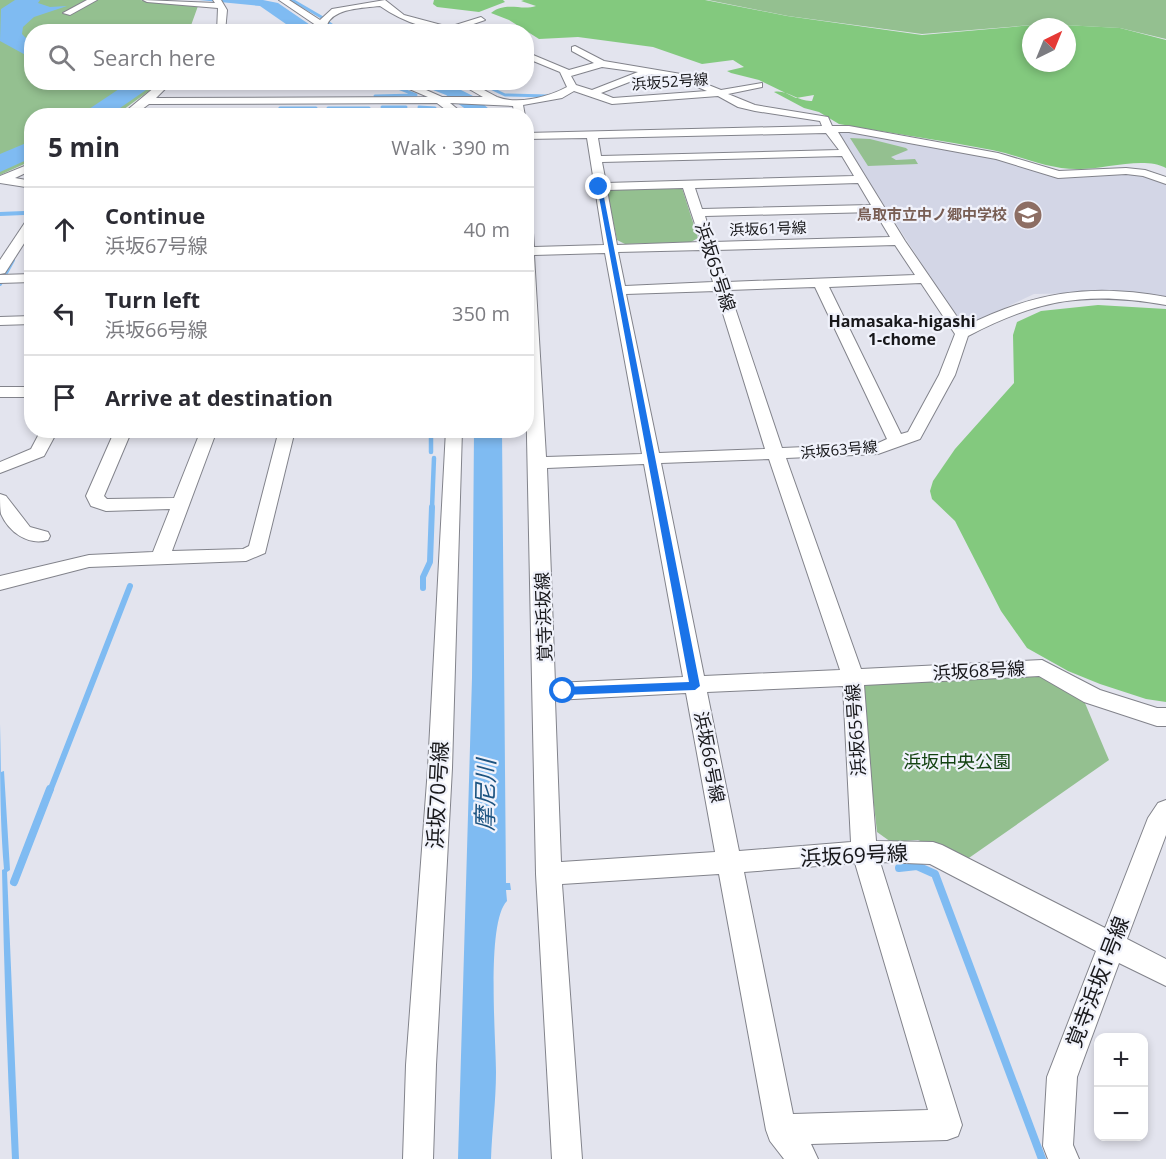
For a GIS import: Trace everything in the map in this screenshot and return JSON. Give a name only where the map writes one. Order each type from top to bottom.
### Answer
[{"type":"street","points":[[147,0],[218,2],[222,10],[221,24]]},
{"type":"street","points":[[283,0],[316,24]]},
{"type":"street","points":[[64,3],[89,2]]},
{"type":"street","points":[[67,13],[89,2]]},
{"type":"street","points":[[324,24],[324,20],[335,11],[381,2],[401,17],[430,24]]},
{"type":"street","points":[[468,24],[482,20]]},
{"type":"street","points":[[575,50],[602,64]]},
{"type":"street","points":[[147,101],[493,100],[519,103],[558,96],[572,88],[564,70],[534,58]]},
{"type":"street","name":"浜坂52号線","points":[[566,74],[622,61],[648,71],[681,78],[720,93]]},
{"type":"street","points":[[593,93],[648,71]]},
{"type":"street","points":[[720,93],[759,85]]},
{"type":"street","name":"浜坂52号線","points":[[572,88],[612,101],[720,93]]},
{"type":"street","points":[[137,108],[158,90]]},
{"type":"street","points":[[418,90],[446,101],[453,108]]},
{"type":"street","points":[[476,90],[493,100]]},
{"type":"street","points":[[720,93],[747,107],[813,115],[826,124],[837,138],[899,241],[962,334],[1027,304],[1067,296],[1135,295],[1166,301]]},
{"type":"street","points":[[519,103],[519,108]]},
{"type":"street","points":[[534,136],[826,124],[998,156],[1058,176],[1126,171],[1145,173],[1166,181]]},
{"type":"street","name":"浜坂66号線","points":[[592,135],[599,187],[780,1130],[803,1159]]},
{"type":"street","points":[[596,159],[845,153]]},
{"type":"street","points":[[2,179],[24,169]]},
{"type":"street","points":[[2,179],[24,183]]},
{"type":"street","points":[[599,187],[861,179]]},
{"type":"street","name":"浜坂65号線","points":[[688,184],[776,455],[853,676],[864,851],[947,1125],[780,1130]]},
{"type":"street","points":[[697,213],[879,208]]},
{"type":"street","points":[[0,242],[24,241]]},
{"type":"street","name":"浜坂61号線","points":[[534,251],[899,241]]},
{"type":"street","points":[[0,270],[24,242]]},
{"type":"street","points":[[0,279],[24,278]]},
{"type":"street","points":[[619,290],[925,279]]},
{"type":"street","points":[[820,283],[897,442]]},
{"type":"street","points":[[0,321],[24,320]]},
{"type":"street","name":"浜坂63号線","points":[[538,463],[878,449],[914,435],[947,375],[962,334]]},
{"type":"street","name":"覚寺浜坂線","points":[[534,369],[546,692],[549,874],[567,1159]]},
{"type":"street","points":[[0,392],[24,392]]},
{"type":"street","points":[[0,468],[38,452],[46,438]]},
{"type":"street","points":[[120,438],[94,496],[97,502],[106,505],[181,503]]},
{"type":"street","points":[[160,558],[205,438]]},
{"type":"street","points":[[0,583],[89,561],[246,555],[258,549],[285,438]]},
{"type":"street","name":"浜坂70号線","points":[[418,1159],[421,1065],[440,768],[454,438]]},
{"type":"street","points":[[0,500],[24,532],[41,536]]},
{"type":"street","name":"浜坂68号線","points":[[546,692],[1042,668],[1092,696],[1157,717],[1166,717]]},
{"type":"street","name":"覚寺浜坂1号線","points":[[1064,1159],[1058,1146],[1062,1077],[1160,818],[1166,810]]},
{"type":"street","name":"浜坂69号線","points":[[549,874],[830,856],[864,851],[933,853],[1166,973]]},
{"type":"shaded area","name":"鳥取市立中ノ郷中学校","points":[[843,130],[990,156],[1038,171],[1138,173],[1166,183],[1166,297],[1134,292],[1034,294],[966,326],[961,325],[838,133]]},
{"type":"green space","points":[[0,0],[140,0],[198,6],[192,24],[24,24],[24,90],[150,90],[126,108],[24,108],[24,164],[0,175]]},
{"type":"green space","points":[[434,0],[503,0],[505,2],[479,12],[437,7],[433,4]]},
{"type":"green space","points":[[705,0],[787,16],[922,35],[1022,26],[1022,72],[1076,72],[1076,26],[1120,28],[1166,40],[1166,168],[1147,163],[1136,163],[1069,169],[992,150],[839,124],[819,112],[804,108],[774,92],[786,93],[759,80],[727,71],[744,67],[733,60],[702,64],[653,47],[578,37],[539,39],[534,36],[534,24],[515,24],[491,13],[508,7],[536,6],[521,1]],"holes":[[[814,95],[812,101],[797,98]]]},
{"type":"green space","points":[[708,0],[1166,0],[1166,39],[1120,28],[1076,26],[1076,18],[1022,18],[1022,26],[922,34],[788,16]]},
{"type":"green space","points":[[850,138],[870,139],[906,148],[908,150],[891,157],[896,160],[915,159],[918,164],[868,166]]},
{"type":"green space","points":[[676,186],[682,188],[698,238],[691,242],[625,244],[617,240],[607,191],[612,188]]},
{"type":"green space","points":[[1098,305],[1166,309],[1166,702],[1146,699],[1100,684],[1068,671],[1027,648],[1001,611],[955,521],[932,499],[930,491],[933,481],[955,449],[1014,383],[1013,335],[1017,322],[1041,311]]},
{"type":"green space","name":"浜坂中央公園","points":[[1029,673],[1046,677],[1082,696],[1109,760],[966,860],[918,840],[891,842],[877,832],[861,688],[871,679]]},
{"type":"water","points":[[15,0],[40,0],[38,3],[50,7],[67,6],[34,17],[24,24],[22,34],[24,54],[0,41],[1,9]]},
{"type":"water","points":[[199,0],[263,0],[278,3],[309,24],[286,24],[260,6]]},
{"type":"water","points":[[118,90],[146,90],[120,108],[90,108]]},
{"type":"water","points":[[433,90],[461,90],[475,97],[488,108],[464,108],[446,95]]},
{"type":"water","points":[[24,144],[24,161],[0,172],[0,154]]},
{"type":"water","name":"摩尼川","points":[[474,438],[502,438],[506,883],[510,883],[511,890],[506,890],[507,901],[500,913],[494,956],[496,1083],[491,1159],[458,1159],[472,678]]},
{"type":"water","points":[[0,724],[1,772],[4,771],[10,870],[7,872],[19,1159],[12,1159],[2,870],[4,869],[1,816]]},
{"type":"waterway","points":[[292,0],[323,18]]},
{"type":"waterway","points":[[325,20],[330,24]]},
{"type":"waterway","points":[[375,96],[416,95],[403,90]]},
{"type":"waterway","points":[[495,90],[505,95],[548,96]]},
{"type":"waterway","points":[[382,107],[406,107]]},
{"type":"waterway","points":[[419,107],[435,108]]},
{"type":"waterway","points":[[280,108],[316,108]]},
{"type":"waterway","points":[[328,108],[369,108]]},
{"type":"waterway","points":[[0,214],[24,213]]},
{"type":"waterway","points":[[0,284],[13,260]]},
{"type":"waterway","points":[[431,438],[431,452]]},
{"type":"waterway","points":[[432,508],[434,458]]},
{"type":"waterway","points":[[423,588],[423,577],[430,562],[432,507]]},
{"type":"waterway","points":[[50,791],[130,586]]},
{"type":"waterway","points":[[14,882],[50,789]]},
{"type":"waterway","points":[[899,868],[917,866],[935,874],[1042,1159]]},
{"type":"place","name":"鳥取市立中ノ郷中学校","points":[[1028,215]]},
{"type":"district","name":"Hamasaka-higashi 1-chome","points":[[902,330]]},
{"type":"route","points":[[563,691],[695,686],[599,187]]}]
